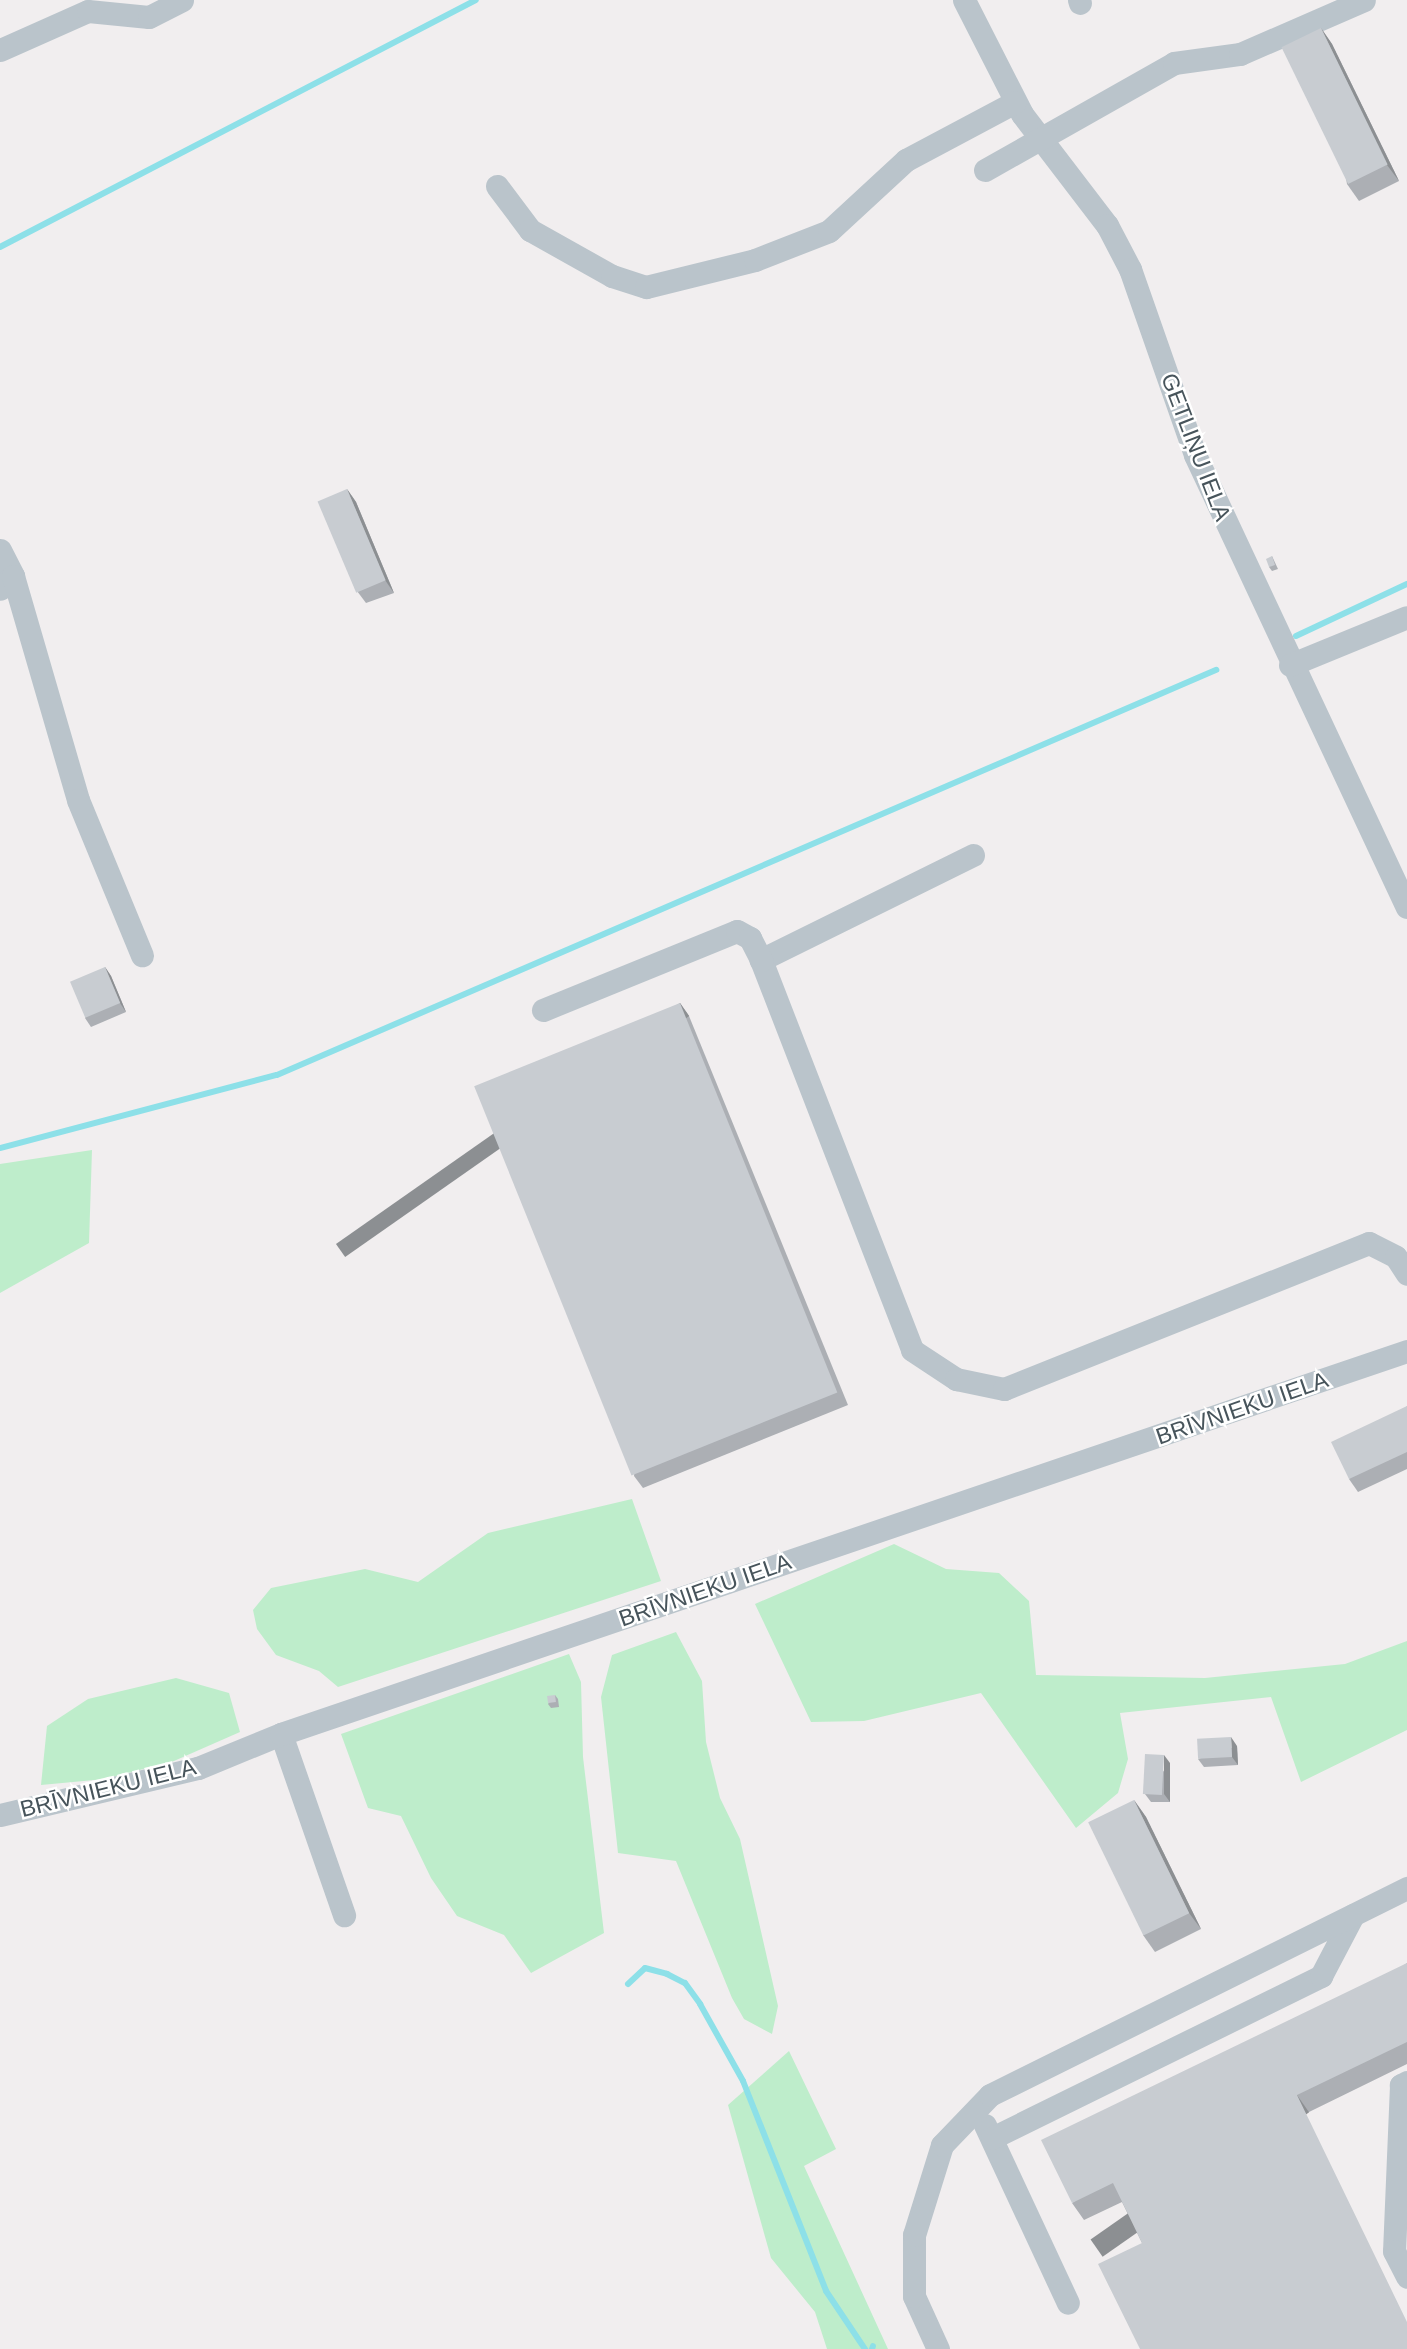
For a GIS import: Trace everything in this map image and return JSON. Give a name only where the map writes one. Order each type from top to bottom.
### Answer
[{"type":"street","points":[[0,50],[88,11],[149,17],[182,0]]},
{"type":"street","name":"GETLIŅU IELA","points":[[964,0],[1015,102],[1041,141],[1107,225],[1130,268],[1195,455],[1290,665],[1407,907]]},
{"type":"street","points":[[985,170],[1041,141],[1174,63],[1240,54],[1364,0]]},
{"type":"street","points":[[497,187],[530,230],[612,276],[646,287],[755,260],[829,230],[906,160],[1015,102]]},
{"type":"street","points":[[0,550],[7,583],[78,800],[142,955]]},
{"type":"street","points":[[1290,665],[1407,617]]},
{"type":"street","points":[[761,960],[973,855]]},
{"type":"street","points":[[543,1010],[737,931],[750,938],[761,960],[912,1350],[956,1379],[1004,1389],[1369,1244],[1396,1257],[1407,1274]]},
{"type":"street","name":"BRĪVNIEKU IELA","points":[[0,1815],[138,1786],[281,1734],[1407,1351]]},
{"type":"street","points":[[281,1734],[344,1915]]},
{"type":"street","points":[[938,2349],[915,2296],[914,2235],[942,2145],[989,2095],[1407,1888]]},
{"type":"street","points":[[992,2138],[1321,1976],[1353,1915]]},
{"type":"street","points":[[1407,2082],[1401,2085],[1395,2251],[1407,2277]]},
{"type":"street","points":[[978,2108],[1068,2303]]},
{"type":"green space","points":[[92,1150],[89,1243],[0,1293],[0,1164]]},
{"type":"green space","points":[[632,1499],[661,1581],[338,1687],[319,1671],[276,1655],[257,1629],[253,1610],[271,1588],[365,1569],[418,1582],[488,1533]]},
{"type":"green space","points":[[894,1544],[946,1569],[999,1573],[1029,1601],[1036,1675],[1205,1678],[1345,1664],[1407,1641],[1407,1730],[1301,1782],[1271,1697],[1120,1713],[1128,1759],[1118,1793],[1076,1828],[981,1693],[864,1721],[811,1722],[755,1604]]},
{"type":"green space","points":[[676,1632],[702,1681],[706,1742],[720,1798],[740,1839],[778,2006],[772,2034],[744,2019],[732,1998],[676,1861],[618,1853],[601,1697],[612,1655]]},
{"type":"green space","points":[[569,1654],[581,1682],[583,1757],[604,1933],[531,1973],[504,1935],[457,1916],[431,1878],[401,1816],[368,1808],[341,1734]]},
{"type":"green space","points":[[176,1678],[229,1693],[240,1732],[174,1761],[105,1779],[41,1785],[47,1726],[88,1699]]},
{"type":"green space","points":[[789,2051],[836,2149],[804,2166],[888,2349],[827,2349],[815,2312],[771,2258],[728,2105]]},
{"type":"building","points":[[1321,28],[1388,165],[1348,184],[1281,47]]},
{"type":"building","points":[[347,489],[386,580],[356,593],[318,502]]},
{"type":"building","points":[[1272,556],[1275,565],[1269,567],[1266,559]]},
{"type":"building","points":[[105,967],[120,1003],[85,1018],[70,982]]},
{"type":"building","points":[[680,1003],[837,1392],[631,1476],[474,1086]]},
{"type":"building","points":[[1407,1406],[1407,1452],[1349,1479],[1331,1442]]},
{"type":"building","points":[[555,1695],[556,1702],[548,1703],[547,1696]]},
{"type":"building","points":[[1231,1737],[1232,1757],[1198,1759],[1197,1739]]},
{"type":"building","points":[[1145,1754],[1164,1755],[1162,1795],[1143,1794]]},
{"type":"building","points":[[1134,1800],[1189,1913],[1143,1936],[1088,1822]]},
{"type":"building","points":[[1407,1963],[1407,2042],[1297,2095],[1407,2322],[1407,2349],[1140,2349],[1098,2264],[1142,2243],[1113,2183],[1072,2203],[1041,2140]]},
{"type":"waterway","points":[[0,247],[476,0]]},
{"type":"waterway","points":[[1296,636],[1407,584]]},
{"type":"waterway","points":[[0,1148],[277,1075],[1216,670]]},
{"type":"waterway","points":[[628,1984],[645,1968],[667,1974],[685,1983],[700,2004],[743,2081],[826,2291],[865,2349]]}]
